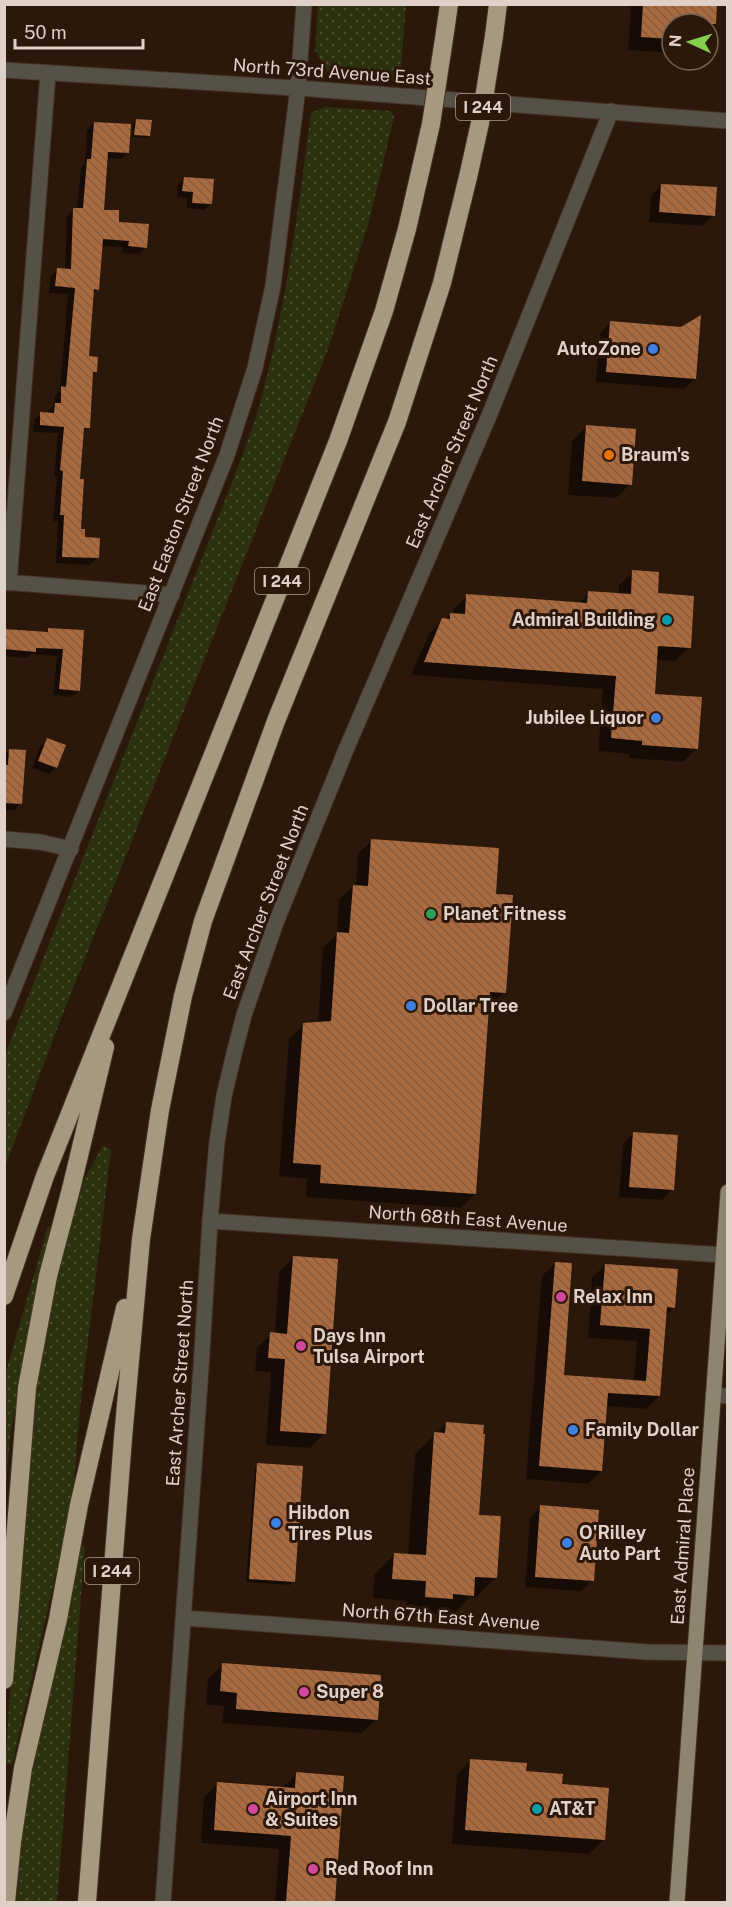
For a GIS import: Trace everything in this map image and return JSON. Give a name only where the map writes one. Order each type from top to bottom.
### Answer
[{"type":"highway","name":"I 244","points":[[4,1296],[45,1176],[339,441],[384,311],[407,229],[431,124],[449,4]]},
{"type":"highway","name":"I 244","points":[[87,1902],[141,1239],[160,1110],[183,996],[203,921],[276,721],[397,422],[442,283],[480,123],[498,4]]},
{"type":"highway","points":[[4,1680],[27,1388],[48,1276],[119,987]]},
{"type":"highway","points":[[6,1902],[23,1768],[141,1239]]},
{"type":"main road","name":"East Admiral Place","points":[[677,1902],[695,1653],[720,1396],[723,1256],[728,1192]]},
{"type":"street","name":"East Easton Street North","points":[[4,1013],[227,455],[255,368],[273,286],[298,88],[304,4]]},
{"type":"street","name":"North 73rd Avenue East","points":[[4,69],[298,88],[728,121]]},
{"type":"street","points":[[48,73],[7,582],[172,595]]},
{"type":"street","name":"East Archer Street North","points":[[163,1902],[217,1143],[224,1095],[244,1015],[274,925],[345,752],[489,416],[611,111]]},
{"type":"street","points":[[4,839],[40,842],[71,849]]},
{"type":"street","name":"North 68th East Avenue","points":[[210,1221],[723,1256]]},
{"type":"street","name":"North 67th East Avenue","points":[[184,1618],[647,1652],[728,1653]]},
{"type":"green space","points":[[318,5],[406,5],[400,80],[329,75],[315,50]]},
{"type":"green space","points":[[325,107],[391,111],[394,117],[368,225],[327,352],[60,1021],[5,1167],[5,1055],[254,424],[284,295],[311,113]]},
{"type":"green space","points":[[103,1145],[111,1150],[79,1416],[73,1499],[12,1765],[5,1763],[23,1522],[36,1391],[62,1258],[83,1182]]},
{"type":"green space","points":[[48,1226],[51,1228],[10,1436],[5,1499],[5,1375]]},
{"type":"green space","points":[[79,1546],[85,1546],[57,1902],[16,1902],[21,1841],[31,1776],[63,1636]]},
{"type":"building","points":[[643,4],[717,4],[717,12],[660,12],[660,38],[641,37]]},
{"type":"building","points":[[136,119],[152,120],[150,136],[134,135]]},
{"type":"building","points":[[94,122],[131,124],[129,153],[108,152],[104,210],[119,210],[119,222],[149,224],[147,248],[128,246],[129,241],[103,239],[99,290],[94,289],[89,356],[98,357],[97,372],[93,372],[90,428],[84,428],[80,479],[84,479],[81,529],[85,529],[85,537],[100,538],[99,558],[62,557],[64,515],[60,515],[63,471],[60,470],[64,427],[40,425],[40,412],[54,413],[55,403],[61,403],[61,386],[66,387],[75,288],[55,286],[57,268],[71,269],[73,208],[83,208],[87,159],[91,159]]},
{"type":"building","points":[[184,177],[214,179],[212,204],[192,203],[193,192],[182,191]]},
{"type":"building","points":[[661,184],[717,187],[715,216],[659,212]]},
{"type":"building","name":"AutoZone","points":[[701,315],[696,379],[606,372],[610,321],[681,327]]},
{"type":"building","name":"Braum's","points":[[586,425],[636,429],[632,485],[582,481]]},
{"type":"building","points":[[632,570],[659,572],[658,593],[694,596],[691,648],[658,646],[655,694],[702,697],[698,749],[642,745],[642,741],[611,738],[616,676],[424,662],[442,618],[450,619],[450,613],[465,614],[466,594],[587,603],[588,591],[631,594]]},
{"type":"building","points":[[48,628],[84,630],[80,691],[59,689],[63,649],[36,648],[36,652],[4,649],[4,629],[48,632]]},
{"type":"building","points":[[47,738],[66,745],[57,768],[38,761]]},
{"type":"building","points":[[9,749],[26,750],[22,804],[4,803],[4,765],[8,765]]},
{"type":"building","points":[[371,839],[499,848],[496,894],[513,895],[506,993],[490,992],[476,1194],[320,1183],[321,1165],[293,1163],[303,1023],[331,1021],[337,932],[349,933],[353,885],[368,886]]},
{"type":"building","points":[[633,1132],[678,1135],[674,1190],[629,1187]]},
{"type":"building","name":"Days Inn Tulsa Airport","points":[[293,1256],[338,1259],[326,1434],[280,1431],[285,1359],[268,1358],[270,1332],[287,1334]]},
{"type":"building","points":[[555,1262],[572,1263],[564,1375],[646,1381],[650,1329],[600,1325],[605,1264],[678,1269],[675,1308],[667,1307],[660,1396],[608,1393],[602,1471],[539,1466]]},
{"type":"building","points":[[446,1422],[484,1425],[479,1515],[501,1516],[497,1578],[475,1577],[474,1596],[453,1594],[453,1599],[425,1597],[426,1581],[392,1579],[394,1553],[426,1555],[434,1432],[445,1433]]},
{"type":"building","name":"Hibdon Tires Plus","points":[[257,1463],[303,1466],[295,1582],[249,1579]]},
{"type":"building","name":"O'Rilley Auto Part","points":[[540,1505],[599,1510],[594,1581],[535,1577]]},
{"type":"building","name":"Super 8","points":[[222,1663],[381,1675],[378,1720],[236,1709],[237,1693],[220,1691]]},
{"type":"building","name":"AT&T","points":[[470,1759],[527,1763],[526,1771],[563,1774],[562,1784],[609,1788],[605,1840],[465,1830]]},
{"type":"building","name":"Red Roof Inn","points":[[296,1772],[344,1776],[335,1902],[286,1902],[291,1836],[214,1830],[217,1782],[295,1788]]},
{"type":"place","name":"AutoZone","points":[[653,349]]},
{"type":"place","name":"Braum's","points":[[609,455]]},
{"type":"place","name":"Admiral Building","points":[[667,620]]},
{"type":"place","name":"Jubilee Liquor","points":[[656,718]]},
{"type":"place","name":"Planet Fitness","points":[[431,914]]},
{"type":"place","name":"Dollar Tree","points":[[411,1006]]},
{"type":"place","name":"Relax Inn","points":[[561,1297]]},
{"type":"place","name":"Days Inn Tulsa Airport","points":[[301,1346]]},
{"type":"place","name":"Family Dollar","points":[[573,1430]]},
{"type":"place","name":"Hibdon Tires Plus","points":[[276,1523]]},
{"type":"place","name":"O'Rilley Auto Part","points":[[567,1543]]},
{"type":"place","name":"Super 8","points":[[304,1692]]},
{"type":"place","name":"Airport Inn & Suites","points":[[253,1809]]},
{"type":"place","name":"AT&T","points":[[537,1809]]},
{"type":"place","name":"Red Roof Inn","points":[[313,1869]]}]
